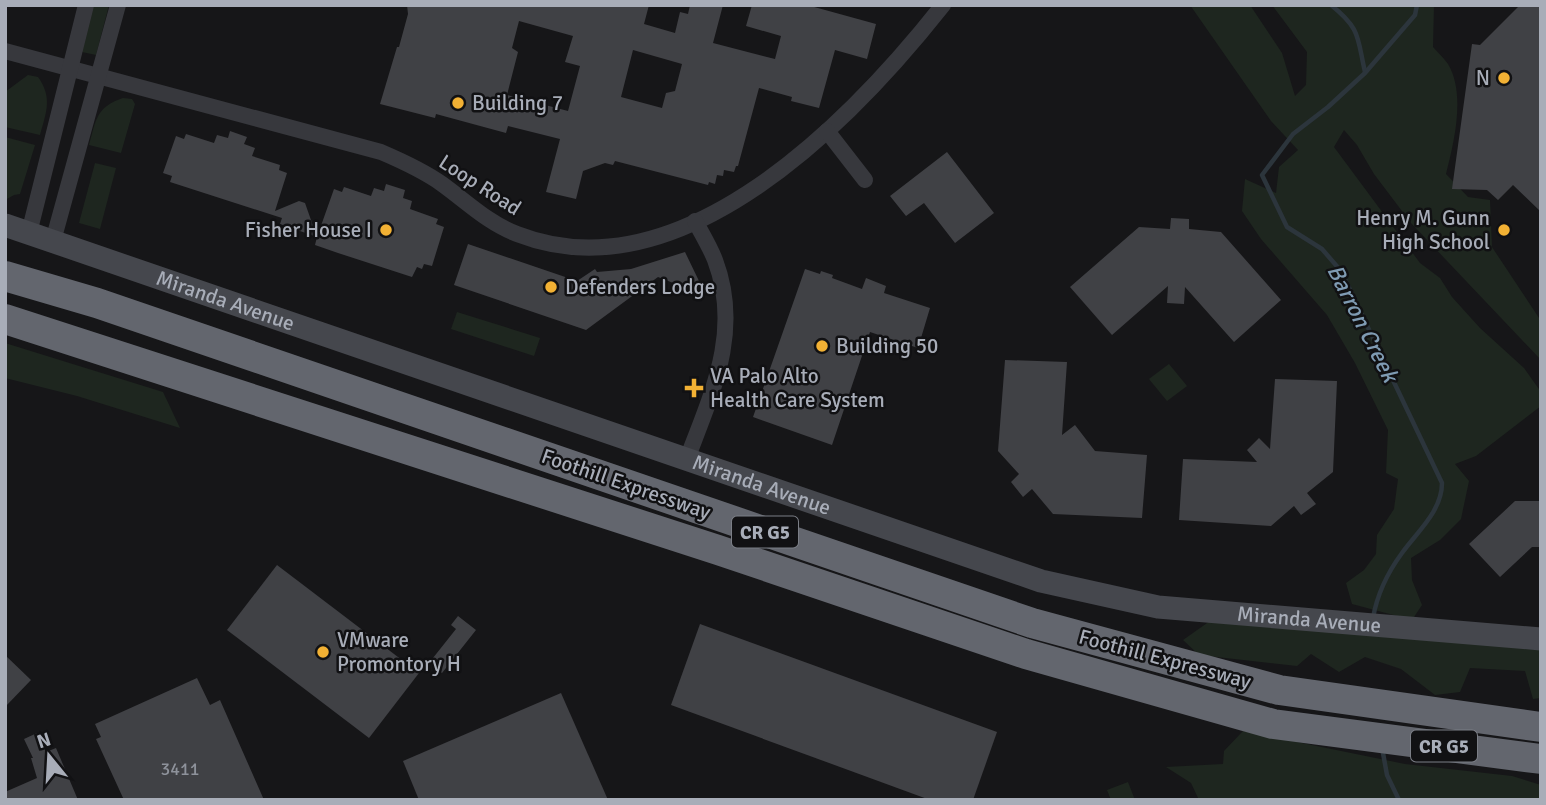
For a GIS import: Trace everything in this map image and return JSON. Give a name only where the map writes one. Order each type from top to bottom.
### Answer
[{"type":"highway","name":"Foothill Expressway","points":[[5,276],[97,303],[1032,623],[1279,690],[1541,727]]},
{"type":"highway","name":"Foothill Expressway","points":[[5,319],[718,550],[1026,654],[1273,724],[1539,760]]},
{"type":"street","points":[[29,233],[86,5]]},
{"type":"street","points":[[53,241],[118,5]]},
{"type":"street","name":"Loop Road","points":[[5,51],[381,152],[440,183],[482,216],[517,234],[559,246],[593,248],[626,246],[667,235],[754,189],[827,131],[876,85],[943,5]]},
{"type":"street","points":[[827,131],[865,180]]},
{"type":"street","points":[[687,459],[724,353],[726,324],[724,293],[715,260],[695,221]]},
{"type":"street","name":"Miranda Avenue","points":[[5,225],[1041,581],[1158,607],[1541,639]]},
{"type":"shaded area","points":[[93,5],[109,5],[96,55],[82,52]]},
{"type":"shaded area","points":[[1190,5],[1250,5],[1282,53],[1295,96],[1306,85],[1307,52],[1272,5],[1434,5],[1433,47],[1448,64],[1456,89],[1457,118],[1446,174],[1468,197],[1490,200],[1492,247],[1541,321],[1541,360],[1411,223],[1344,130],[1334,147],[1420,263],[1440,278],[1452,297],[1480,328],[1524,368],[1541,392],[1541,406],[1476,456],[1455,464],[1469,481],[1461,519],[1440,540],[1411,558],[1412,580],[1422,605],[1412,620],[1352,604],[1346,583],[1364,570],[1376,554],[1377,535],[1394,509],[1398,479],[1386,473],[1388,430],[1355,363],[1327,315],[1261,239],[1242,211],[1245,179],[1276,193],[1279,167],[1298,150],[1271,121]]},
{"type":"shaded area","points":[[28,75],[38,77],[47,99],[40,135],[5,127],[5,92]]},
{"type":"shaded area","points":[[123,98],[132,99],[135,104],[121,153],[89,145],[102,110]]},
{"type":"shaded area","points":[[5,137],[35,145],[20,194],[5,200]]},
{"type":"shaded area","points":[[95,163],[116,168],[100,229],[79,223]]},
{"type":"shaded area","points":[[457,312],[540,338],[534,356],[451,329]]},
{"type":"shaded area","points":[[5,343],[163,392],[180,428],[77,396],[5,378]]},
{"type":"shaded area","points":[[1169,364],[1187,386],[1167,401],[1149,379]]},
{"type":"shaded area","points":[[1210,621],[1541,646],[1541,698],[1533,699],[1525,671],[1470,668],[1460,692],[1435,695],[1401,669],[1365,657],[1339,672],[1311,654],[1297,666],[1199,655],[1183,640]]},
{"type":"shaded area","points":[[1243,731],[1405,764],[1512,776],[1541,785],[1541,800],[1199,800],[1191,783],[1166,767],[1223,764],[1224,751]]},
{"type":"shaded area","points":[[1128,782],[1135,800],[1111,800],[1107,790]]},
{"type":"building","name":"Building 7","points":[[407,5],[649,5],[644,24],[675,33],[680,12],[688,14],[690,5],[723,5],[713,43],[775,59],[781,36],[746,26],[752,5],[807,5],[876,24],[867,59],[835,50],[819,108],[791,101],[792,97],[759,88],[738,166],[734,172],[724,170],[723,176],[717,175],[715,184],[709,182],[708,185],[615,161],[613,165],[605,163],[583,171],[576,199],[546,192],[560,139],[508,126],[506,133],[436,114],[435,118],[380,104],[408,14]],"holes":[[[519,21],[573,36],[565,62],[580,66],[568,111],[507,95],[518,52],[512,48]],[[633,50],[682,64],[675,91],[666,93],[662,108],[621,97]]]},
{"type":"building","name":"N","points":[[1520,5],[1541,5],[1541,212],[1513,185],[1498,200],[1487,190],[1452,189],[1472,44],[1480,45]]},
{"type":"building","points":[[230,131],[247,137],[244,144],[255,148],[252,156],[280,165],[279,170],[287,173],[275,211],[299,201],[305,203],[317,237],[280,224],[282,218],[170,182],[172,176],[163,173],[176,136],[184,139],[186,134],[214,143],[217,135],[228,138]]},
{"type":"building","points":[[947,152],[994,213],[955,243],[924,203],[906,216],[890,196]]},
{"type":"building","name":"Fisher House I","points":[[386,184],[405,190],[403,198],[412,201],[410,209],[438,219],[436,224],[444,227],[432,266],[424,264],[422,269],[417,267],[412,277],[315,245],[334,189],[342,192],[344,187],[371,196],[374,188],[384,191]]},
{"type":"building","points":[[1171,218],[1189,219],[1189,229],[1221,232],[1281,300],[1234,342],[1185,287],[1184,304],[1167,303],[1168,286],[1112,335],[1070,287],[1139,227],[1170,229]]},
{"type":"building","name":"Defenders Lodge","points":[[468,244],[577,281],[595,269],[597,272],[631,269],[685,252],[699,281],[686,288],[658,277],[586,330],[454,285]]},
{"type":"building","name":"Building 50","points":[[805,269],[833,275],[832,278],[862,289],[866,278],[886,286],[884,293],[930,308],[918,348],[870,332],[832,445],[753,417]]},
{"type":"building","points":[[1005,360],[1067,362],[1062,435],[1075,425],[1095,451],[1147,455],[1142,518],[1053,514],[1032,489],[1023,497],[1011,482],[1019,474],[998,451]]},
{"type":"building","points":[[1275,379],[1337,381],[1333,472],[1307,493],[1316,504],[1301,515],[1294,506],[1271,526],[1179,520],[1183,459],[1257,462],[1247,450],[1259,438],[1270,449]]},
{"type":"building","points":[[1515,501],[1541,501],[1541,547],[1532,547],[1500,577],[1469,544]]},
{"type":"building","name":"VMware Promontory H","points":[[277,565],[419,673],[369,738],[227,630]]},
{"type":"building","points":[[458,616],[476,630],[442,673],[429,663],[456,629],[451,625]]},
{"type":"building","points":[[700,624],[997,732],[973,800],[930,800],[671,705]]},
{"type":"building","points":[[5,655],[31,680],[5,707]]},
{"type":"building","points":[[197,678],[210,705],[220,700],[264,800],[124,800],[96,739],[101,737],[95,724]]},
{"type":"building","points":[[561,693],[608,800],[419,800],[403,761]]},
{"type":"building","points":[[37,733],[46,752],[56,748],[78,800],[5,800],[5,792],[37,778],[33,758],[24,739]]},
{"type":"waterway","points":[[1331,5],[1353,28],[1359,42],[1365,72]]},
{"type":"waterway","name":"Barron Creek","points":[[1373,618],[1388,576],[1433,512],[1438,503],[1442,483],[1341,271],[1322,249],[1287,227],[1262,175],[1293,134],[1365,73],[1415,15],[1417,5]]},
{"type":"waterway","name":"Barron Creek","points":[[1383,753],[1387,775],[1399,800]]},
{"type":"place","name":"N","points":[[1504,78]]},
{"type":"place","name":"Building 7","points":[[458,103]]},
{"type":"place","name":"Fisher House I","points":[[386,230]]},
{"type":"place","name":"Henry M. Gunn High School","points":[[1504,230]]},
{"type":"place","name":"Defenders Lodge","points":[[551,287]]},
{"type":"place","name":"Building 50","points":[[822,346]]},
{"type":"place","name":"VA Palo Alto Health Care System","points":[[694,388]]},
{"type":"place","name":"VMware Promontory H","points":[[323,652]]}]
